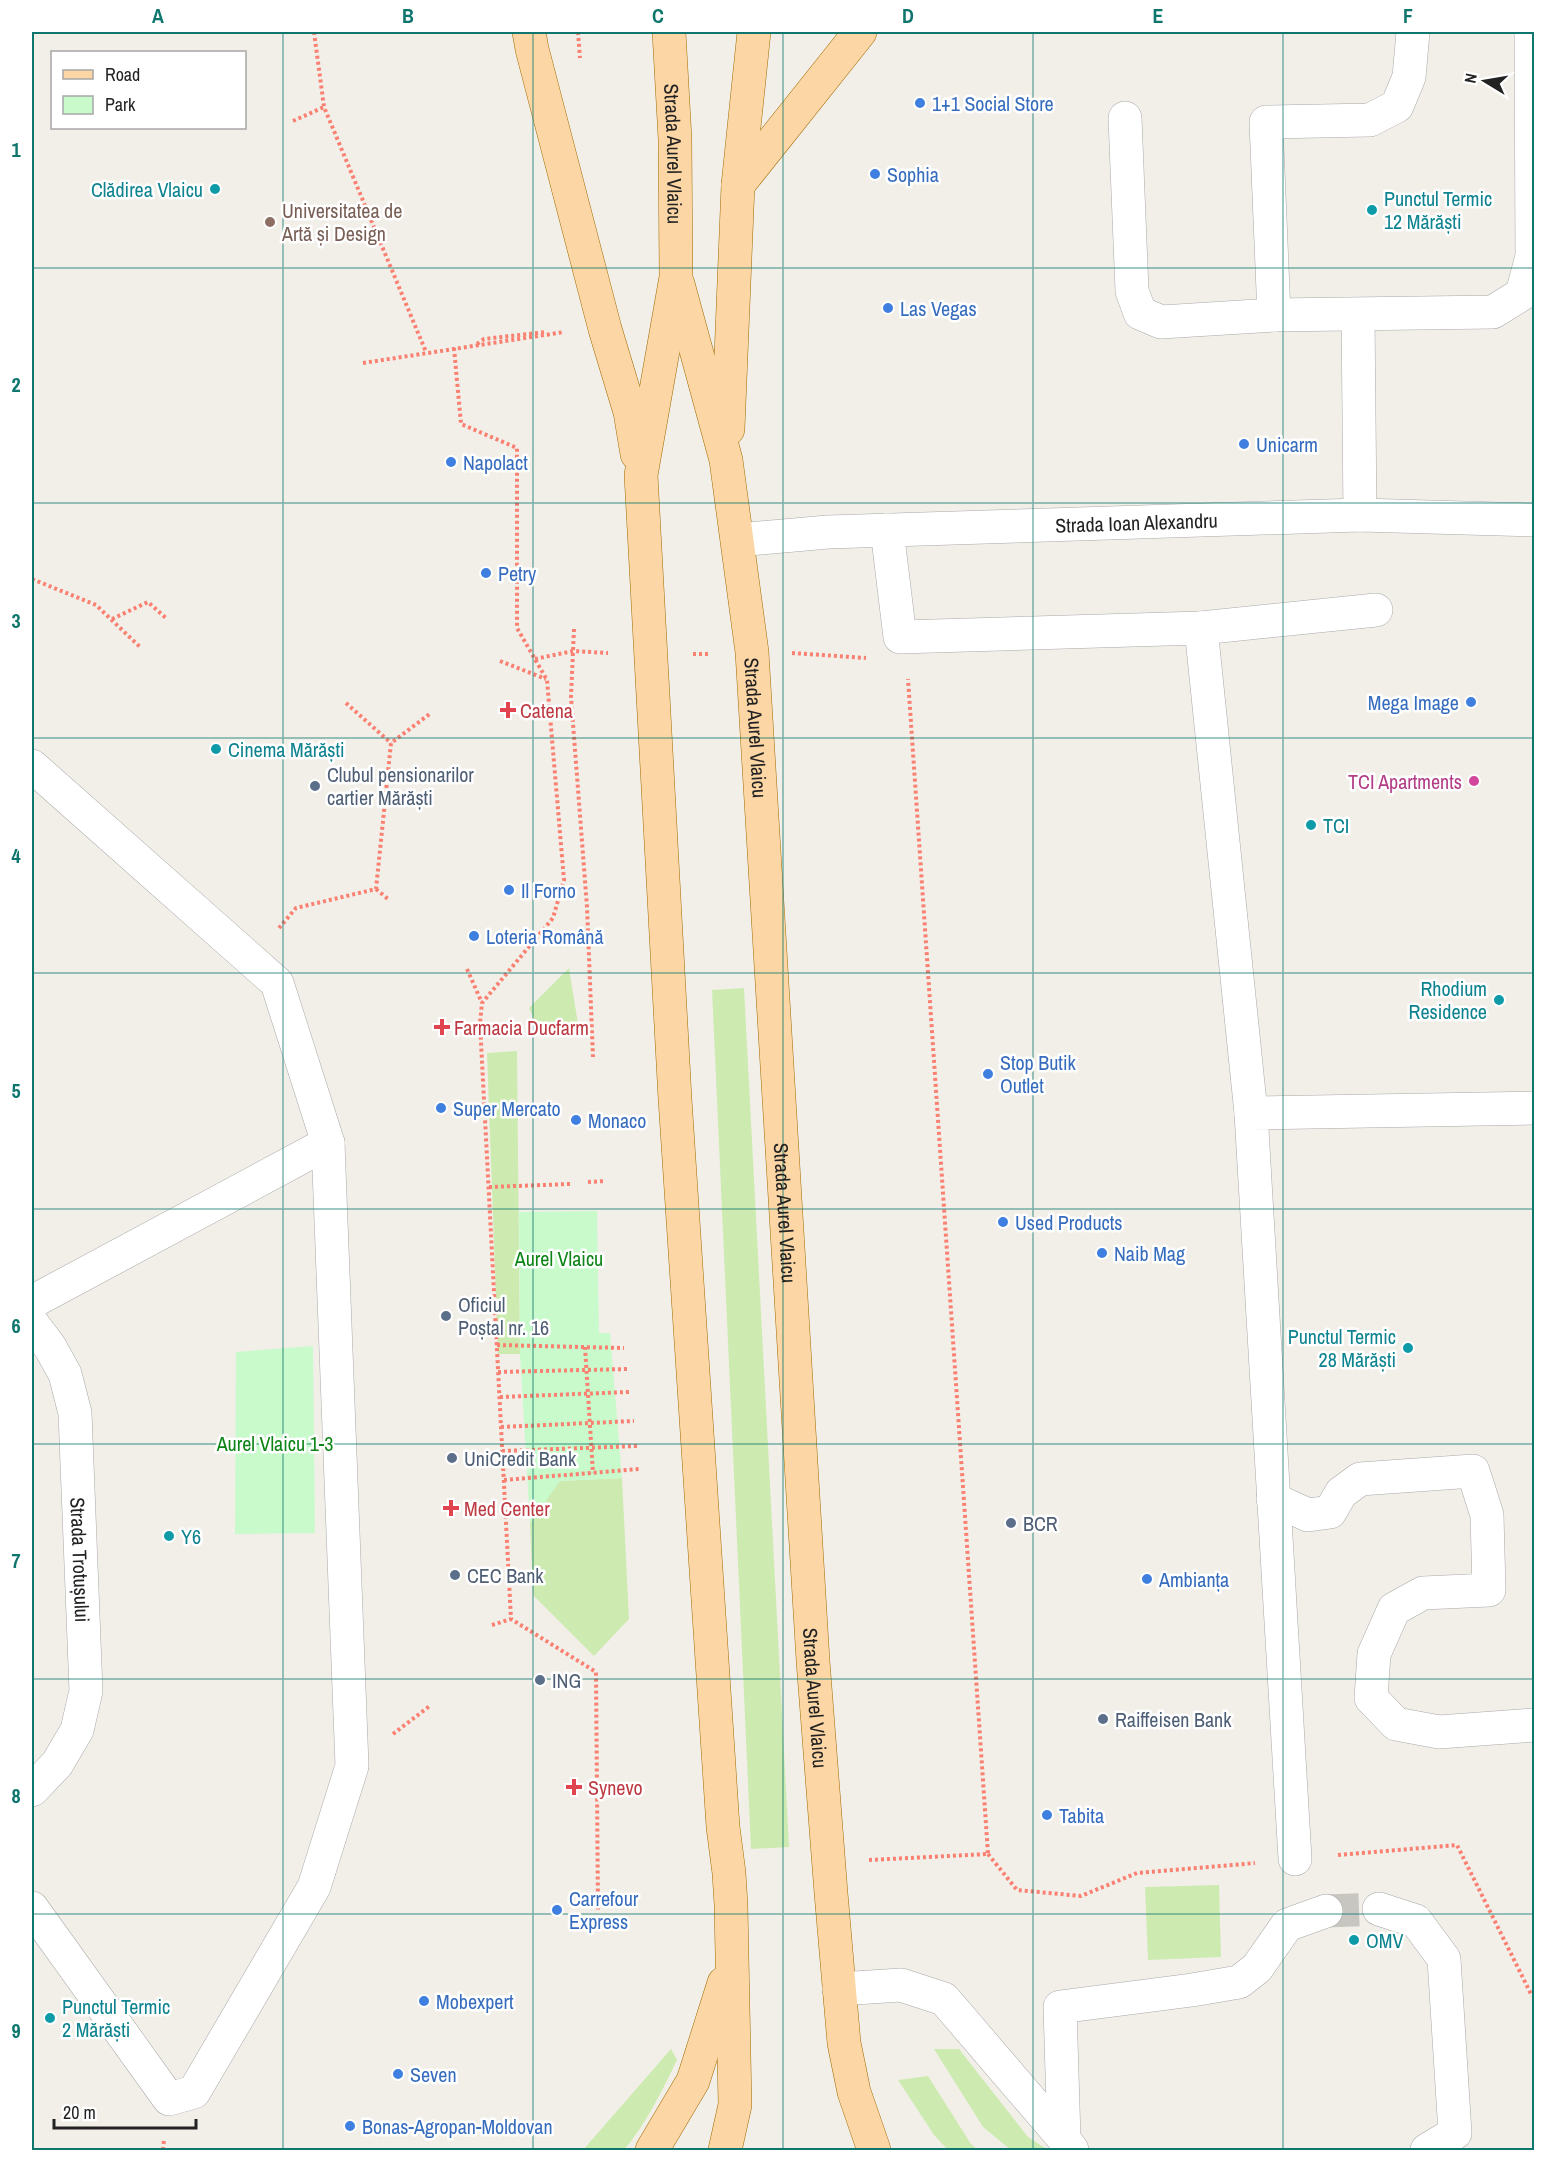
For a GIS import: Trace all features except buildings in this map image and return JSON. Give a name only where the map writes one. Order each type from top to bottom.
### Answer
[{"type":"main road","points":[[529,32],[602,318],[630,412],[641,475]]},
{"type":"main road","name":"Strada Aurel Vlaicu","points":[[669,32],[675,139],[676,277],[641,475],[674,1087],[722,1815],[729,1873],[733,1955],[735,2105],[725,2151]]},
{"type":"main road","points":[[738,185],[860,32]]},
{"type":"main road","points":[[726,460],[738,185],[754,35]]},
{"type":"main road","name":"Strada Aurel Vlaicu","points":[[676,277],[726,460],[752,652],[813,1660],[839,1989],[844,2043],[852,2083],[874,2151]]},
{"type":"main road","points":[[652,2151],[693,2081],[733,1955]]},
{"type":"street","points":[[1274,315],[1266,122],[1370,120],[1397,106],[1409,77],[1413,32]]},
{"type":"street","points":[[1125,118],[1132,291],[1140,313],[1161,322],[1274,315],[1494,312],[1522,294],[1532,256],[1531,32]]},
{"type":"street","points":[[1358,315],[1360,514]]},
{"type":"street","name":"Strada Ioan Alexandru","points":[[738,540],[828,532],[1360,514],[1534,520]]},
{"type":"street","points":[[887,530],[900,637],[1201,628],[1376,610]]},
{"type":"street","points":[[1201,628],[1251,1113],[1295,1859]]},
{"type":"street","points":[[32,766],[278,983],[328,1143],[352,1766],[314,1887],[194,2092],[169,2099],[32,1908]]},
{"type":"street","points":[[1251,1113],[1534,1108]]},
{"type":"street","points":[[32,1302],[328,1143]]},
{"type":"street","name":"Strada Trotușului","points":[[32,1323],[50,1347],[65,1374],[75,1413],[86,1691],[77,1730],[57,1764],[32,1790]]},
{"type":"street","points":[[1273,1499],[1308,1515],[1330,1512],[1341,1493],[1360,1479],[1473,1471],[1487,1515],[1490,1590],[1423,1593],[1394,1609],[1374,1654],[1371,1698],[1396,1724],[1439,1732],[1534,1725]]},
{"type":"street","points":[[1379,1909],[1416,1921],[1444,1959],[1455,2133],[1427,2151]]},
{"type":"street","points":[[1068,2145],[1060,2007],[1239,1982],[1257,1968],[1287,1925],[1326,1911]]},
{"type":"street","points":[[839,1989],[901,1985],[944,1999],[1068,2145]]},
{"type":"path","points":[[314,32],[324,107],[426,352]]},
{"type":"path","points":[[578,32],[580,58]]},
{"type":"path","points":[[293,121],[324,107]]},
{"type":"path","points":[[363,363],[426,352],[474,346],[552,334],[550,332],[484,339],[474,346]]},
{"type":"path","points":[[454,348],[461,424],[518,448],[517,628],[547,680],[564,880],[553,918],[482,1003]]},
{"type":"path","points":[[32,579],[96,605],[140,647]]},
{"type":"path","points":[[112,620],[148,602],[166,618]]},
{"type":"path","points":[[574,629],[571,697],[587,906],[593,1057]]},
{"type":"path","points":[[500,661],[547,680]]},
{"type":"path","points":[[861,1860],[988,1854],[907,673]]},
{"type":"path","points":[[346,703],[391,743]]},
{"type":"path","points":[[376,889],[391,743],[431,713]]},
{"type":"path","points":[[376,889],[388,899]]},
{"type":"path","points":[[252,961],[296,908],[376,889]]},
{"type":"path","points":[[467,969],[482,1003],[480,1023],[511,1618]]},
{"type":"path","points":[[588,1182],[606,1181]]},
{"type":"path","points":[[489,1187],[570,1184]]},
{"type":"path","points":[[497,1345],[624,1348]]},
{"type":"path","points":[[585,1347],[593,1473]]},
{"type":"path","points":[[498,1372],[627,1369]]},
{"type":"path","points":[[500,1397],[629,1392]]},
{"type":"path","points":[[501,1426],[634,1420]]},
{"type":"path","points":[[502,1451],[637,1446]]},
{"type":"path","points":[[504,1480],[639,1470]]},
{"type":"path","points":[[492,1625],[511,1618]]},
{"type":"path","points":[[511,1618],[596,1672],[598,1910]]},
{"type":"green space","points":[[569,968],[578,1024],[535,1021],[529,1008]]},
{"type":"green space","points":[[744,988],[789,1847],[751,1849],[712,990]]},
{"type":"green space","points":[[517,1051],[520,1354],[498,1354],[487,1053]]},
{"type":"green space","name":"Aurel Vlaicu","points":[[597,1211],[599,1333],[610,1333],[622,1478],[560,1481],[530,1523],[520,1354],[519,1212]]},
{"type":"green space","name":"Aurel Vlaicu 1-3","points":[[313,1346],[315,1533],[235,1534],[236,1352]]},
{"type":"green space","points":[[622,1478],[629,1619],[594,1656],[533,1595],[530,1523],[559,1481]]},
{"type":"green space","points":[[1219,1885],[1221,1957],[1148,1960],[1145,1887]]},
{"type":"green space","points":[[671,2049],[677,2060],[646,2118],[624,2150],[583,2150]]},
{"type":"green space","points":[[934,2049],[959,2049],[1028,2137],[1048,2150],[1011,2150],[983,2127]]},
{"type":"green space","points":[[928,2076],[971,2144],[978,2150],[948,2150],[934,2135],[898,2080]]},
{"type":"tunnel","points":[[1326,1911],[1379,1909]]},
{"type":"place","name":"1+1 Social Store","points":[[920,103]]},
{"type":"place","name":"Sophia","points":[[875,174]]},
{"type":"place","name":"Clădirea Vlaicu","points":[[215,189]]},
{"type":"place","name":"Punctul Termic 12 Mărăști","points":[[1372,210]]},
{"type":"place","name":"Universitatea de Artă și Design","points":[[270,222]]},
{"type":"place","name":"Las Vegas","points":[[888,308]]},
{"type":"place","name":"Unicarm","points":[[1244,444]]},
{"type":"place","name":"Napolact","points":[[451,462]]},
{"type":"place","name":"Petry","points":[[486,573]]},
{"type":"place","name":"Mega Image","points":[[1471,702]]},
{"type":"place","name":"Catena","points":[[508,710]]},
{"type":"place","name":"Cinema Mărăști","points":[[216,749]]},
{"type":"place","name":"TCI Apartments","points":[[1474,781]]},
{"type":"place","name":"Clubul pensionarilor cartier Mărăști","points":[[315,786]]},
{"type":"place","name":"TCI","points":[[1311,825]]},
{"type":"place","name":"Il Forno","points":[[509,890]]},
{"type":"place","name":"Loteria Română","points":[[474,936]]},
{"type":"place","name":"Rhodium Residence","points":[[1499,1000]]},
{"type":"place","name":"Farmacia Ducfarm","points":[[442,1027]]},
{"type":"place","name":"Stop Butik Outlet","points":[[988,1074]]},
{"type":"place","name":"Super Mercato","points":[[441,1108]]},
{"type":"place","name":"Monaco","points":[[576,1120]]},
{"type":"place","name":"Used Products","points":[[1003,1222]]},
{"type":"place","name":"Naib Mag","points":[[1102,1253]]},
{"type":"place","name":"Oficiul Poștal nr. 16","points":[[446,1316]]},
{"type":"place","name":"Punctul Termic 28 Mărăști","points":[[1408,1348]]},
{"type":"place","name":"UniCredit Bank","points":[[452,1458]]},
{"type":"place","name":"Med Center","points":[[451,1508]]},
{"type":"place","name":"BCR","points":[[1011,1523]]},
{"type":"place","name":"Y6","points":[[169,1536]]},
{"type":"place","name":"CEC Bank","points":[[455,1575]]},
{"type":"place","name":"Ambianța","points":[[1147,1579]]},
{"type":"place","name":"ING","points":[[540,1680]]},
{"type":"place","name":"Raiffeisen Bank","points":[[1103,1719]]},
{"type":"place","name":"Synevo","points":[[574,1787]]},
{"type":"place","name":"Tabita","points":[[1047,1815]]},
{"type":"place","name":"Carrefour Express","points":[[557,1910]]},
{"type":"place","name":"OMV","points":[[1354,1940]]},
{"type":"place","name":"Mobexpert","points":[[424,2001]]},
{"type":"place","name":"Punctul Termic 2 Mărăști","points":[[50,2018]]},
{"type":"place","name":"Seven","points":[[398,2074]]},
{"type":"place","name":"Bonas-Agropan-Moldovan","points":[[350,2126]]}]
